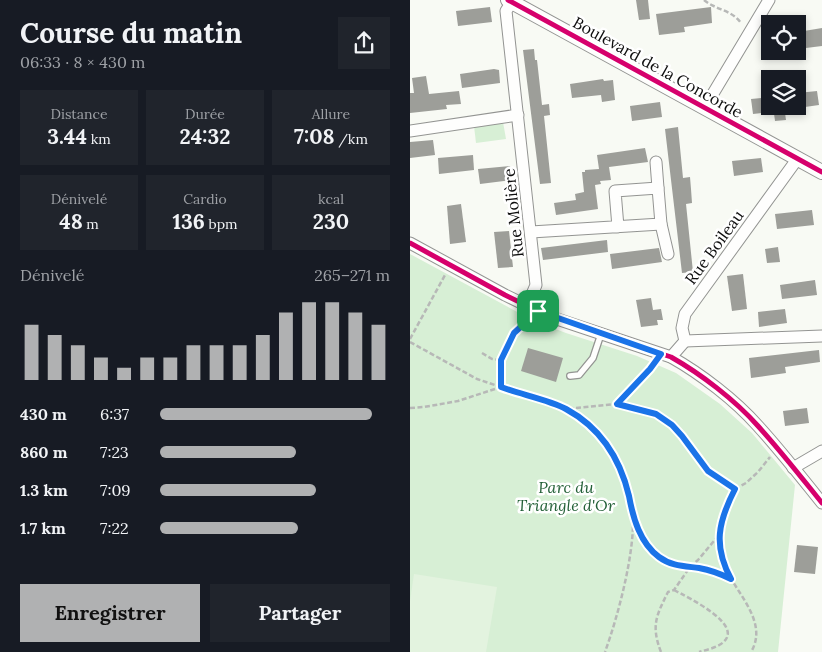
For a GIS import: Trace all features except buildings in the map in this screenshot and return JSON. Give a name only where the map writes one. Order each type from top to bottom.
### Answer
[{"type":"street","points":[[705,108],[769,0]]},
{"type":"street","name":"Boulevard de la Concorde","points":[[511,1],[822,172]]},
{"type":"street","name":"Rue Molière","points":[[511,1],[506,11],[536,285],[533,308]]},
{"type":"street","points":[[410,131],[518,115]]},
{"type":"street","name":"Rue Boileau","points":[[685,341],[682,328],[685,314],[798,158]]},
{"type":"street","points":[[656,162],[661,224],[668,254]]},
{"type":"street","points":[[618,226],[615,191],[658,188]]},
{"type":"street","points":[[531,232],[661,224]]},
{"type":"street","points":[[410,243],[533,308],[666,356],[683,364],[727,396],[758,426],[822,503]]},
{"type":"street","points":[[666,356],[685,341],[822,336]]},
{"type":"street","points":[[793,468],[822,451]]},
{"type":"lane","points":[[570,376],[580,374],[593,358],[601,334]]},
{"type":"path","points":[[704,0],[711,6],[733,15],[749,31]]},
{"type":"path","points":[[451,266],[410,341],[477,379],[565,409],[585,422],[609,446],[616,458],[626,483],[633,517],[650,548],[658,556],[672,564],[717,573],[731,579]]},
{"type":"path","points":[[501,387],[501,360],[514,333],[533,308]]},
{"type":"path","points":[[482,353],[492,359],[501,360]]},
{"type":"path","points":[[617,404],[650,369],[666,356]]},
{"type":"path","points":[[410,408],[424,408],[458,401],[501,387]]},
{"type":"path","points":[[565,409],[617,404],[656,414],[672,425],[708,471],[735,489]]},
{"type":"path","points":[[751,652],[756,635],[754,620],[724,567],[719,535],[725,510],[735,489],[746,483],[758,472],[766,460],[779,451]]},
{"type":"path","points":[[605,652],[621,597],[629,555],[633,517]]},
{"type":"path","points":[[661,652],[655,630],[655,620],[668,592],[674,590],[690,567],[719,535]]},
{"type":"path","points":[[674,590],[699,603],[727,626],[726,639],[722,643],[699,652]]},
{"type":"green space","points":[[503,122],[506,139],[476,143],[474,126]]},
{"type":"green space","name":"Parc du Triangle d'Or","points":[[410,254],[532,320],[637,356],[676,373],[720,404],[752,433],[795,485],[778,652],[410,652]]},
{"type":"green space","points":[[414,574],[497,587],[486,652],[410,652],[410,601]]},
{"type":"cycle path","points":[[508,0],[822,172]]},
{"type":"cycle path","points":[[410,243],[505,295],[548,316],[671,357],[706,379],[749,416],[822,503]]},
{"type":"route","points":[[538,311],[661,354],[650,369],[617,404],[656,414],[672,425],[708,471],[735,489],[725,510],[719,535],[724,567],[731,579],[700,568],[672,564],[658,556],[650,548],[633,517],[626,483],[616,458],[609,446],[596,432],[565,409],[501,387],[501,360],[514,333],[538,311]]}]
